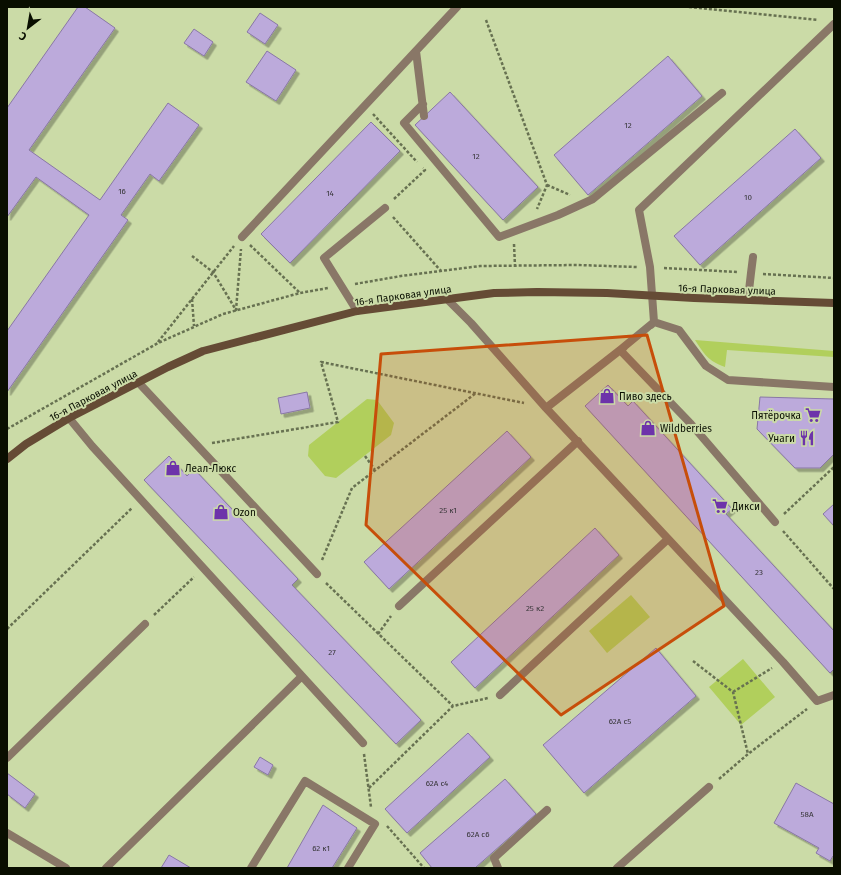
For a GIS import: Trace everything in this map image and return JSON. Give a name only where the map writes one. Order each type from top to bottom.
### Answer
[{"type":"main road","name":"16-я Парковая улица","points":[[7,459],[26,444],[69,418],[138,382],[203,351],[357,312],[494,292],[607,293],[652,296],[834,302]]},
{"type":"lane","points":[[242,237],[457,7]]},
{"type":"lane","points":[[654,322],[650,267],[639,210],[834,24]]},
{"type":"lane","points":[[416,51],[424,116]]},
{"type":"lane","points":[[422,104],[404,123],[499,237],[593,200],[722,93]]},
{"type":"lane","points":[[357,312],[324,258],[385,208]]},
{"type":"lane","points":[[748,299],[753,257]]},
{"type":"lane","points":[[447,299],[471,323],[546,408],[783,662],[817,701],[834,695]]},
{"type":"lane","points":[[546,408],[654,322]]},
{"type":"lane","points":[[654,322],[679,330],[706,366],[728,380],[834,388]]},
{"type":"lane","points":[[620,350],[691,424],[775,522]]},
{"type":"lane","points":[[138,382],[317,574]]},
{"type":"lane","points":[[69,418],[92,446],[363,743]]},
{"type":"lane","points":[[399,606],[578,442]]},
{"type":"lane","points":[[500,695],[668,539]]},
{"type":"lane","points":[[7,758],[145,624]]},
{"type":"lane","points":[[106,868],[302,676]]},
{"type":"lane","points":[[252,868],[305,780],[375,824],[348,868]]},
{"type":"lane","points":[[617,868],[709,787]]},
{"type":"lane","points":[[498,868],[494,858],[547,810]]},
{"type":"lane","points":[[7,833],[66,868]]},
{"type":"path","points":[[689,7],[819,20]]},
{"type":"path","points":[[486,20],[547,184],[531,225]]},
{"type":"path","points":[[365,104],[425,170],[385,208],[441,271]]},
{"type":"path","points":[[547,184],[585,203]]},
{"type":"path","points":[[513,231],[515,266]]},
{"type":"path","points":[[7,429],[158,343],[242,237]]},
{"type":"path","points":[[192,256],[213,272],[236,310],[242,237]]},
{"type":"path","points":[[242,237],[300,293]]},
{"type":"path","points":[[192,299],[194,326]]},
{"type":"path","points":[[197,446],[338,422],[321,362],[546,408]]},
{"type":"path","points":[[453,706],[317,574],[352,488],[476,393]]},
{"type":"path","points":[[365,456],[375,470]]},
{"type":"path","points":[[834,467],[775,522],[834,589]]},
{"type":"path","points":[[7,629],[141,499]]},
{"type":"path","points":[[145,624],[203,567]]},
{"type":"path","points":[[378,634],[399,606]]},
{"type":"path","points":[[693,661],[733,692],[748,754]]},
{"type":"path","points":[[733,692],[783,662]]},
{"type":"path","points":[[369,788],[453,706],[500,695]]},
{"type":"path","points":[[709,787],[748,754],[817,701]]},
{"type":"path","points":[[363,743],[371,807]]},
{"type":"path","points":[[386,824],[424,868]]},
{"type":"highlighted area","points":[[647,335],[724,606],[561,715],[366,525],[381,354]]},
{"type":"green space","points":[[695,340],[834,351],[834,357],[727,350],[725,367],[714,362],[707,356]]},
{"type":"green space","points":[[367,399],[377,400],[394,423],[391,435],[336,478],[325,476],[308,456],[309,445]]},
{"type":"green space","points":[[631,595],[650,617],[607,653],[589,631]]},
{"type":"green space","points":[[743,659],[775,697],[741,725],[709,687]]},
{"type":"building","points":[[78,7],[85,7],[115,28],[29,150],[100,200],[168,103],[199,125],[159,181],[150,174],[121,215],[128,220],[7,392],[7,331],[89,215],[36,177],[7,217],[7,108]]},
{"type":"building","points":[[260,13],[278,25],[265,44],[247,32]]},
{"type":"building","points":[[194,29],[213,42],[204,56],[184,43]]},
{"type":"building","points":[[267,51],[296,70],[276,101],[246,82]]},
{"type":"building","points":[[668,56],[702,96],[588,195],[554,155]]},
{"type":"building","points":[[450,92],[538,187],[503,220],[415,125]]},
{"type":"building","points":[[371,122],[400,151],[290,263],[261,234]]},
{"type":"building","points":[[795,129],[821,158],[700,265],[674,236]]},
{"type":"building","points":[[608,385],[628,406],[633,401],[732,509],[726,514],[834,631],[834,669],[830,673],[585,406]]},
{"type":"building","points":[[307,392],[310,408],[281,414],[278,398]]},
{"type":"building","points":[[760,397],[834,399],[834,454],[820,468],[795,468],[757,429]]},
{"type":"building","points":[[507,431],[531,457],[389,589],[364,562]]},
{"type":"building","points":[[169,456],[187,476],[194,469],[298,579],[292,585],[421,720],[396,744],[144,480]]},
{"type":"building","points":[[834,504],[834,526],[823,514]]},
{"type":"building","points":[[595,528],[619,555],[475,688],[451,662]]},
{"type":"building","points":[[656,648],[696,696],[584,793],[543,745]]},
{"type":"building","points":[[468,733],[490,757],[407,833],[385,809]]},
{"type":"building","points":[[260,757],[273,765],[268,775],[254,767]]},
{"type":"building","points":[[7,773],[35,794],[25,808],[7,794]]},
{"type":"building","points":[[505,779],[536,814],[475,868],[432,868],[420,853]]},
{"type":"building","points":[[796,783],[834,804],[834,856],[830,861],[816,853],[819,848],[774,823]]},
{"type":"building","points":[[323,805],[357,828],[332,868],[287,868]]},
{"type":"building","points":[[169,855],[191,868],[161,868]]},
{"type":"place","name":"Пиво здесь","points":[[607,396]]},
{"type":"place","name":"Пятёрочка","points":[[813,415]]},
{"type":"place","name":"Wildberries","points":[[648,428]]},
{"type":"place","name":"Унаги","points":[[807,438]]},
{"type":"place","name":"Леал-Люкс","points":[[173,468]]},
{"type":"place","name":"Дикси","points":[[720,506]]},
{"type":"place","name":"Ozon","points":[[221,512]]}]
